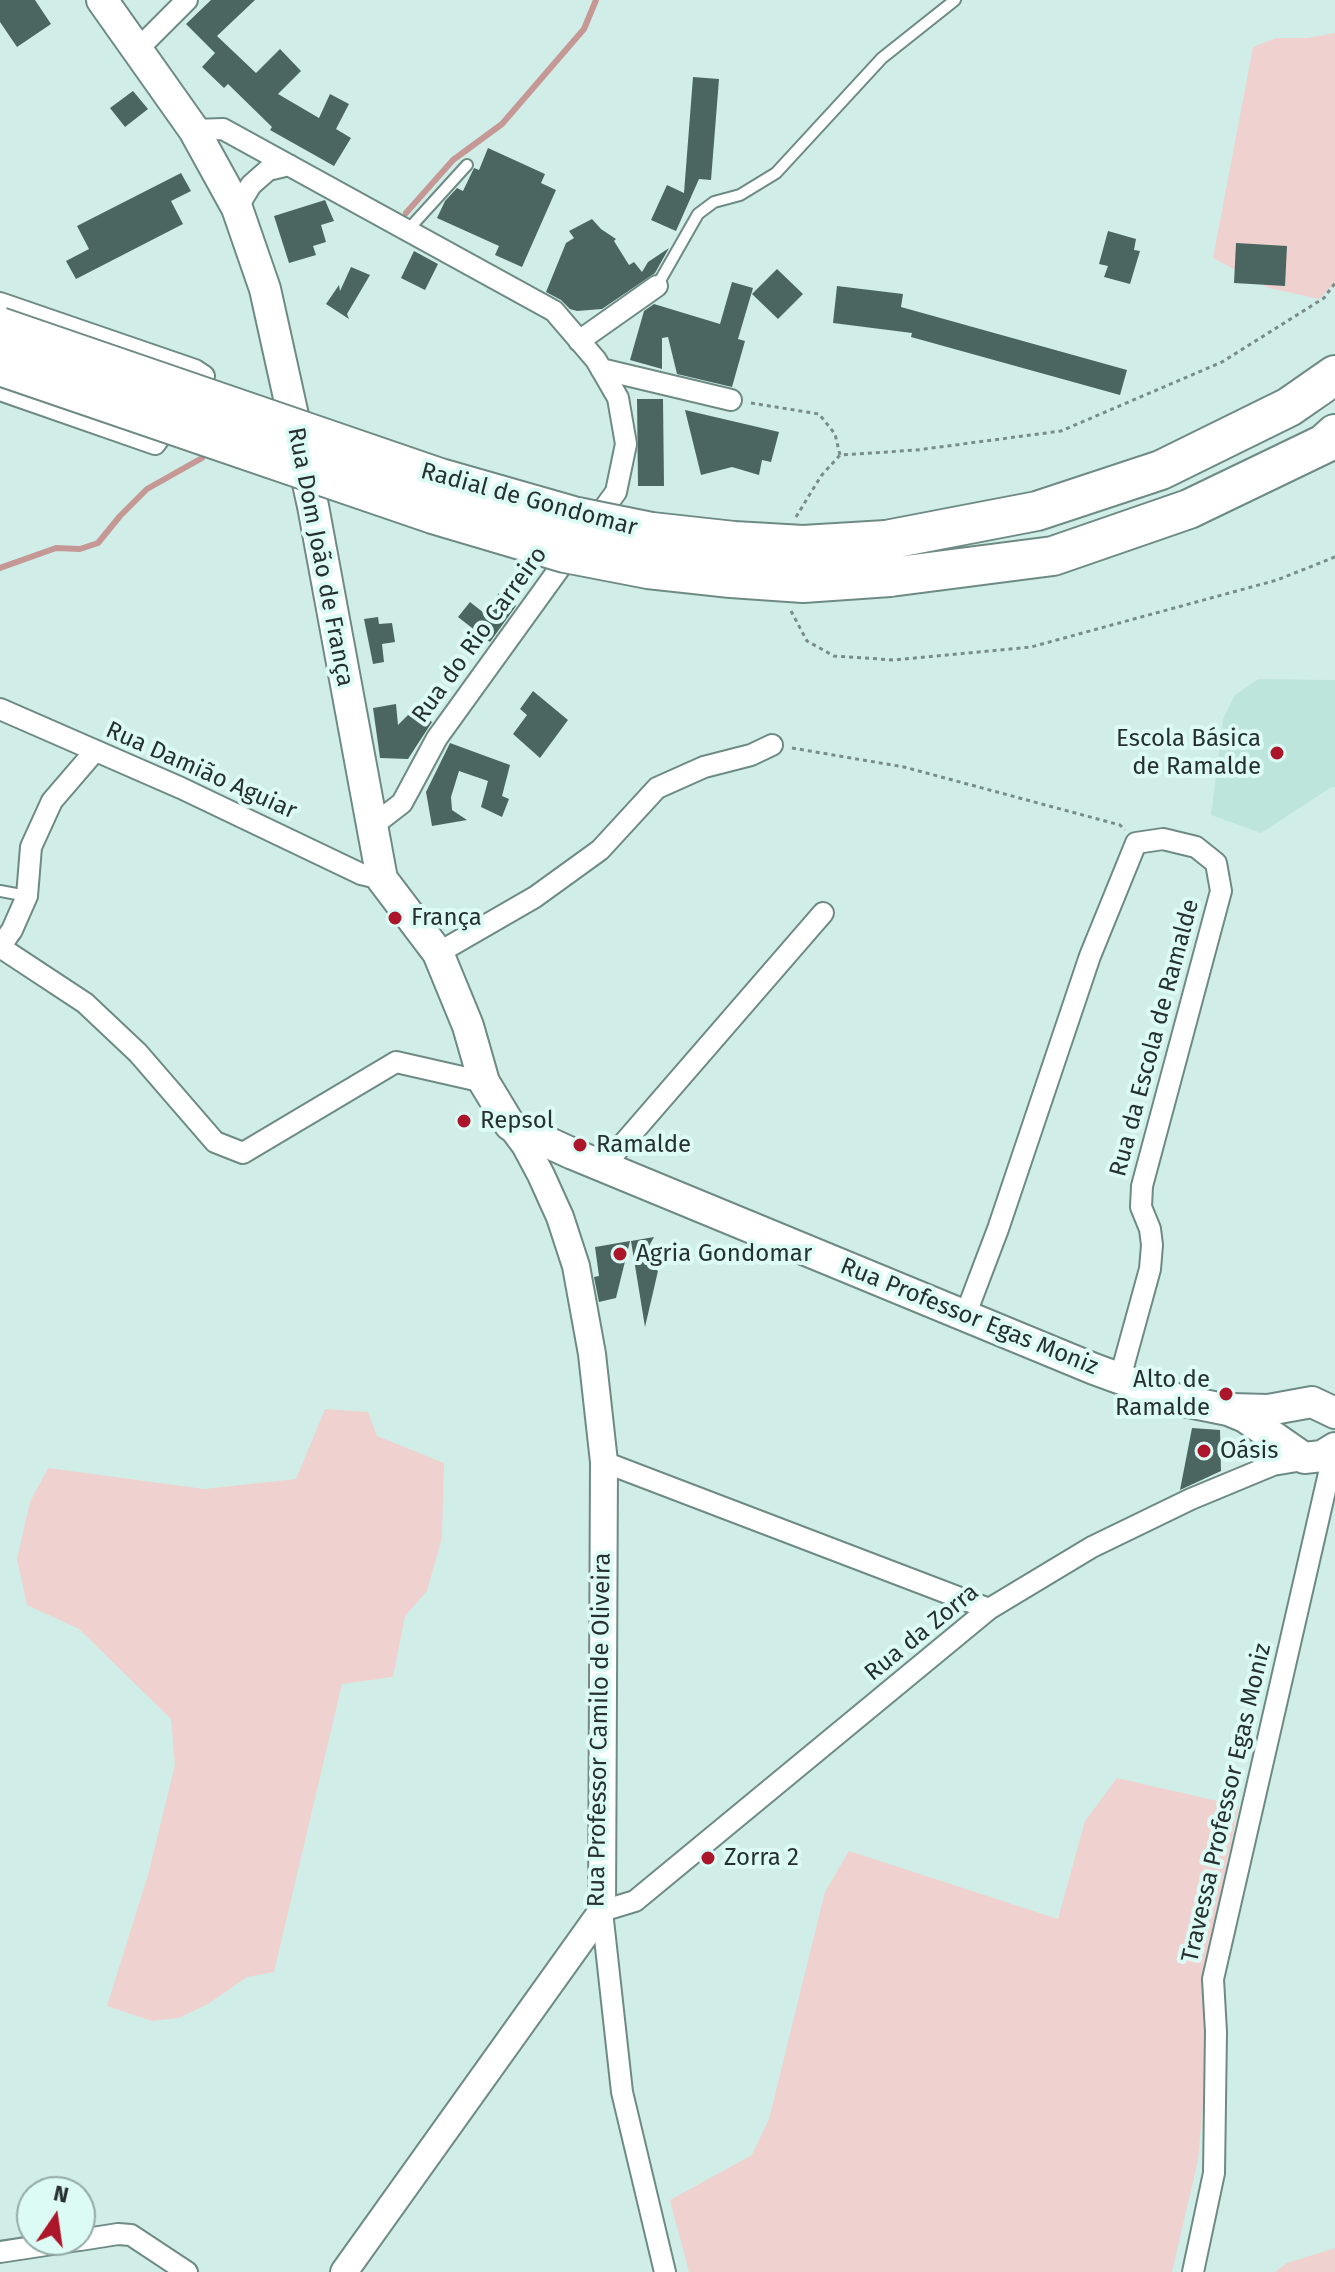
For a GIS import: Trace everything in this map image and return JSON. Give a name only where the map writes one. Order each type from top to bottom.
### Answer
[{"type":"highway","name":"Radial de Gondomar","points":[[0,327],[440,478],[573,516],[652,532],[803,545],[886,540],[1037,511],[1161,470],[1289,407],[1335,375]]},
{"type":"highway","name":"Radial de Gondomar","points":[[0,366],[433,514],[565,553],[648,569],[803,583],[890,577],[1053,556],[1189,509],[1331,439]]},
{"type":"main road","name":"Rua Dom João de França","points":[[102,0],[194,130],[237,208],[265,289],[313,506],[382,879],[438,953],[468,1026],[484,1082],[510,1125]]},
{"type":"main road","name":"Rua Professor Egas Moniz","points":[[510,1125],[603,1167],[965,1316],[1179,1400],[1260,1410],[1327,1407]]},
{"type":"main road","name":"Rua Professor Egas Moniz","points":[[1210,1406],[1245,1417],[1318,1459]]},
{"type":"main road","name":"Rua Professor Egas Moniz","points":[[1318,1459],[1282,1431],[1283,1422],[1287,1413],[1327,1407]]},
{"type":"street","points":[[138,49],[187,0]]},
{"type":"street","name":"Rua do Rio Carreiro","points":[[194,130],[223,129],[554,311],[601,369],[618,398],[626,444],[616,492],[437,738],[402,803],[371,827]]},
{"type":"street","points":[[237,208],[251,185],[268,170],[289,165]]},
{"type":"street","points":[[579,341],[657,286]]},
{"type":"street","points":[[0,303],[195,370],[204,376],[155,444],[0,390]]},
{"type":"street","points":[[601,369],[731,400]]},
{"type":"street","name":"Rua Damião Aguiar","points":[[0,709],[218,805],[361,874],[382,879]]},
{"type":"street","points":[[438,953],[535,897],[600,850],[657,788],[704,767],[751,755],[772,745]]},
{"type":"street","points":[[95,751],[52,801],[31,847],[27,896],[12,930],[0,947],[85,1003],[138,1053],[215,1142],[243,1153],[396,1062],[484,1082]]},
{"type":"street","name":"Rua da Escola de Ramalde","points":[[1120,1378],[1150,1269],[1152,1245],[1150,1229],[1141,1207],[1142,1186],[1221,891],[1216,863],[1196,847],[1163,839],[1136,843]]},
{"type":"street","points":[[965,1316],[998,1229],[1090,956],[1136,843]]},
{"type":"street","points":[[603,1167],[823,913]]},
{"type":"street","name":"Rua Professor Camilo de Oliveira","points":[[344,2272],[602,1911],[604,1462],[592,1354],[576,1266],[560,1217],[525,1145],[510,1125]]},
{"type":"street","name":"Rua da Zorra","points":[[602,1911],[635,1901],[989,1609],[1092,1547],[1231,1481],[1318,1459]]},
{"type":"street","name":"Travessa Professor Egas Moniz","points":[[1193,2272],[1214,2173],[1216,2032],[1213,1979],[1318,1459]]},
{"type":"street","points":[[604,1462],[989,1609]]},
{"type":"street","points":[[602,1911],[622,2092],[665,2272]]},
{"type":"street","points":[[96,2237],[131,2235],[187,2272]]},
{"type":"lane","points":[[657,286],[698,214],[714,202],[740,195],[776,173],[882,58],[955,0]]},
{"type":"lane","points":[[406,232],[467,165]]},
{"type":"lane","points":[[0,891],[27,896]]},
{"type":"path","points":[[795,517],[821,476],[840,455],[917,450],[1061,431],[1222,362],[1324,298],[1335,283]]},
{"type":"path","points":[[731,400],[819,414],[835,434],[840,455]]},
{"type":"path","points":[[790,601],[792,613],[807,641],[834,656],[894,660],[1031,647],[1277,580],[1335,557]]},
{"type":"path","points":[[772,745],[904,767],[1031,799],[1120,825],[1136,843]]},
{"type":"shaded area","points":[[1335,33],[1335,283],[1319,299],[1269,288],[1213,258],[1253,47],[1276,38],[1307,38]]},
{"type":"shaded area","name":"Escola Básica de Ramalde","points":[[1258,679],[1335,680],[1335,787],[1261,833],[1211,815],[1223,719],[1235,695]]},
{"type":"shaded area","points":[[325,1409],[368,1412],[377,1436],[444,1463],[442,1537],[427,1591],[405,1616],[393,1677],[342,1684],[274,1972],[247,1977],[208,2004],[179,2018],[152,2021],[107,2006],[148,1875],[175,1765],[171,1719],[79,1629],[27,1605],[17,1559],[30,1502],[48,1468],[204,1489],[296,1479]]},
{"type":"shaded area","points":[[1117,1778],[1239,1806],[1206,1962],[1206,2071],[1198,2160],[1172,2272],[689,2272],[670,2200],[752,2155],[769,2119],[825,1892],[849,1851],[1058,1919],[1085,1821]]},
{"type":"shaded area","points":[[1335,2248],[1335,2272],[1275,2272],[1287,2263]]},
{"type":"building","points":[[0,0],[35,0],[51,24],[17,47],[0,22]]},
{"type":"building","points":[[211,0],[255,0],[217,36],[256,73],[280,49],[301,71],[278,94],[319,118],[330,94],[349,104],[336,129],[351,138],[334,166],[270,130],[272,127],[228,84],[224,88],[202,67],[215,53],[186,24]]},
{"type":"building","points":[[693,77],[719,79],[711,180],[699,179],[676,231],[651,220],[667,185],[684,193]]},
{"type":"building","points":[[133,91],[148,109],[125,127],[110,108]]},
{"type":"building","points":[[488,148],[545,174],[541,183],[556,190],[522,267],[495,255],[499,246],[437,218],[445,201],[457,188],[463,191],[474,168],[479,170]]},
{"type":"building","points":[[181,173],[191,191],[171,201],[183,224],[76,279],[66,261],[89,249],[77,226]]},
{"type":"building","points":[[325,200],[334,221],[321,225],[326,242],[313,246],[316,255],[289,263],[274,216]]},
{"type":"building","points":[[592,219],[616,239],[614,241],[629,265],[634,262],[642,272],[648,262],[669,248],[655,273],[602,309],[577,311],[546,292],[566,243],[574,238],[569,231]]},
{"type":"building","points":[[1108,231],[1136,239],[1134,250],[1140,251],[1130,284],[1104,277],[1108,266],[1099,264]]},
{"type":"building","points":[[1236,243],[1287,246],[1285,286],[1234,283]]},
{"type":"building","points":[[414,251],[438,264],[425,290],[401,278]]},
{"type":"building","points":[[351,267],[370,275],[347,314],[349,319],[326,304],[339,285],[340,291]]},
{"type":"building","points":[[777,269],[803,294],[778,319],[752,294]]},
{"type":"building","points":[[732,282],[753,288],[738,339],[745,341],[732,387],[677,374],[668,337],[662,338],[662,369],[630,360],[644,311],[654,304],[720,324]]},
{"type":"building","points":[[837,286],[903,294],[901,307],[1127,370],[1120,395],[911,337],[912,333],[833,323]]},
{"type":"building","points":[[637,399],[663,399],[664,486],[638,486]]},
{"type":"building","points":[[685,410],[779,432],[771,462],[762,460],[759,475],[732,467],[701,475]]},
{"type":"building","points":[[499,593],[516,606],[490,642],[458,617],[470,602],[484,613]]},
{"type":"building","points":[[378,617],[379,624],[392,623],[395,642],[382,644],[384,662],[373,664],[364,619]]},
{"type":"building","points":[[533,691],[568,720],[540,758],[513,734],[527,715],[520,709]]},
{"type":"building","points":[[396,704],[398,725],[415,708],[432,722],[408,759],[380,758],[373,708]]},
{"type":"building","points":[[450,743],[510,765],[502,796],[509,799],[502,817],[481,807],[488,781],[459,771],[451,797],[452,810],[467,820],[432,826],[426,792]]},
{"type":"building","points":[[654,1237],[641,1261],[658,1271],[645,1327],[631,1241]]},
{"type":"building","points":[[630,1241],[616,1298],[599,1302],[594,1277],[599,1276],[595,1247]]},
{"type":"building","name":"Oásis","points":[[1192,1428],[1220,1430],[1221,1471],[1180,1490]]},
{"type":"waterway","points":[[406,213],[453,160],[502,124],[584,29],[596,0]]},
{"type":"waterway","points":[[0,568],[56,548],[80,549],[98,543],[147,489],[202,458]]},
{"type":"place","name":"Escola Básica de Ramalde","points":[[1277,753]]},
{"type":"place","name":"França","points":[[395,918]]},
{"type":"place","name":"Repsol","points":[[464,1121]]},
{"type":"place","name":"Ramalde","points":[[580,1145]]},
{"type":"place","name":"Agria Gondomar","points":[[620,1254]]},
{"type":"place","name":"Alto de Ramalde","points":[[1226,1394]]},
{"type":"place","name":"Oásis","points":[[1204,1451]]},
{"type":"place","name":"Zorra 2","points":[[708,1858]]}]
